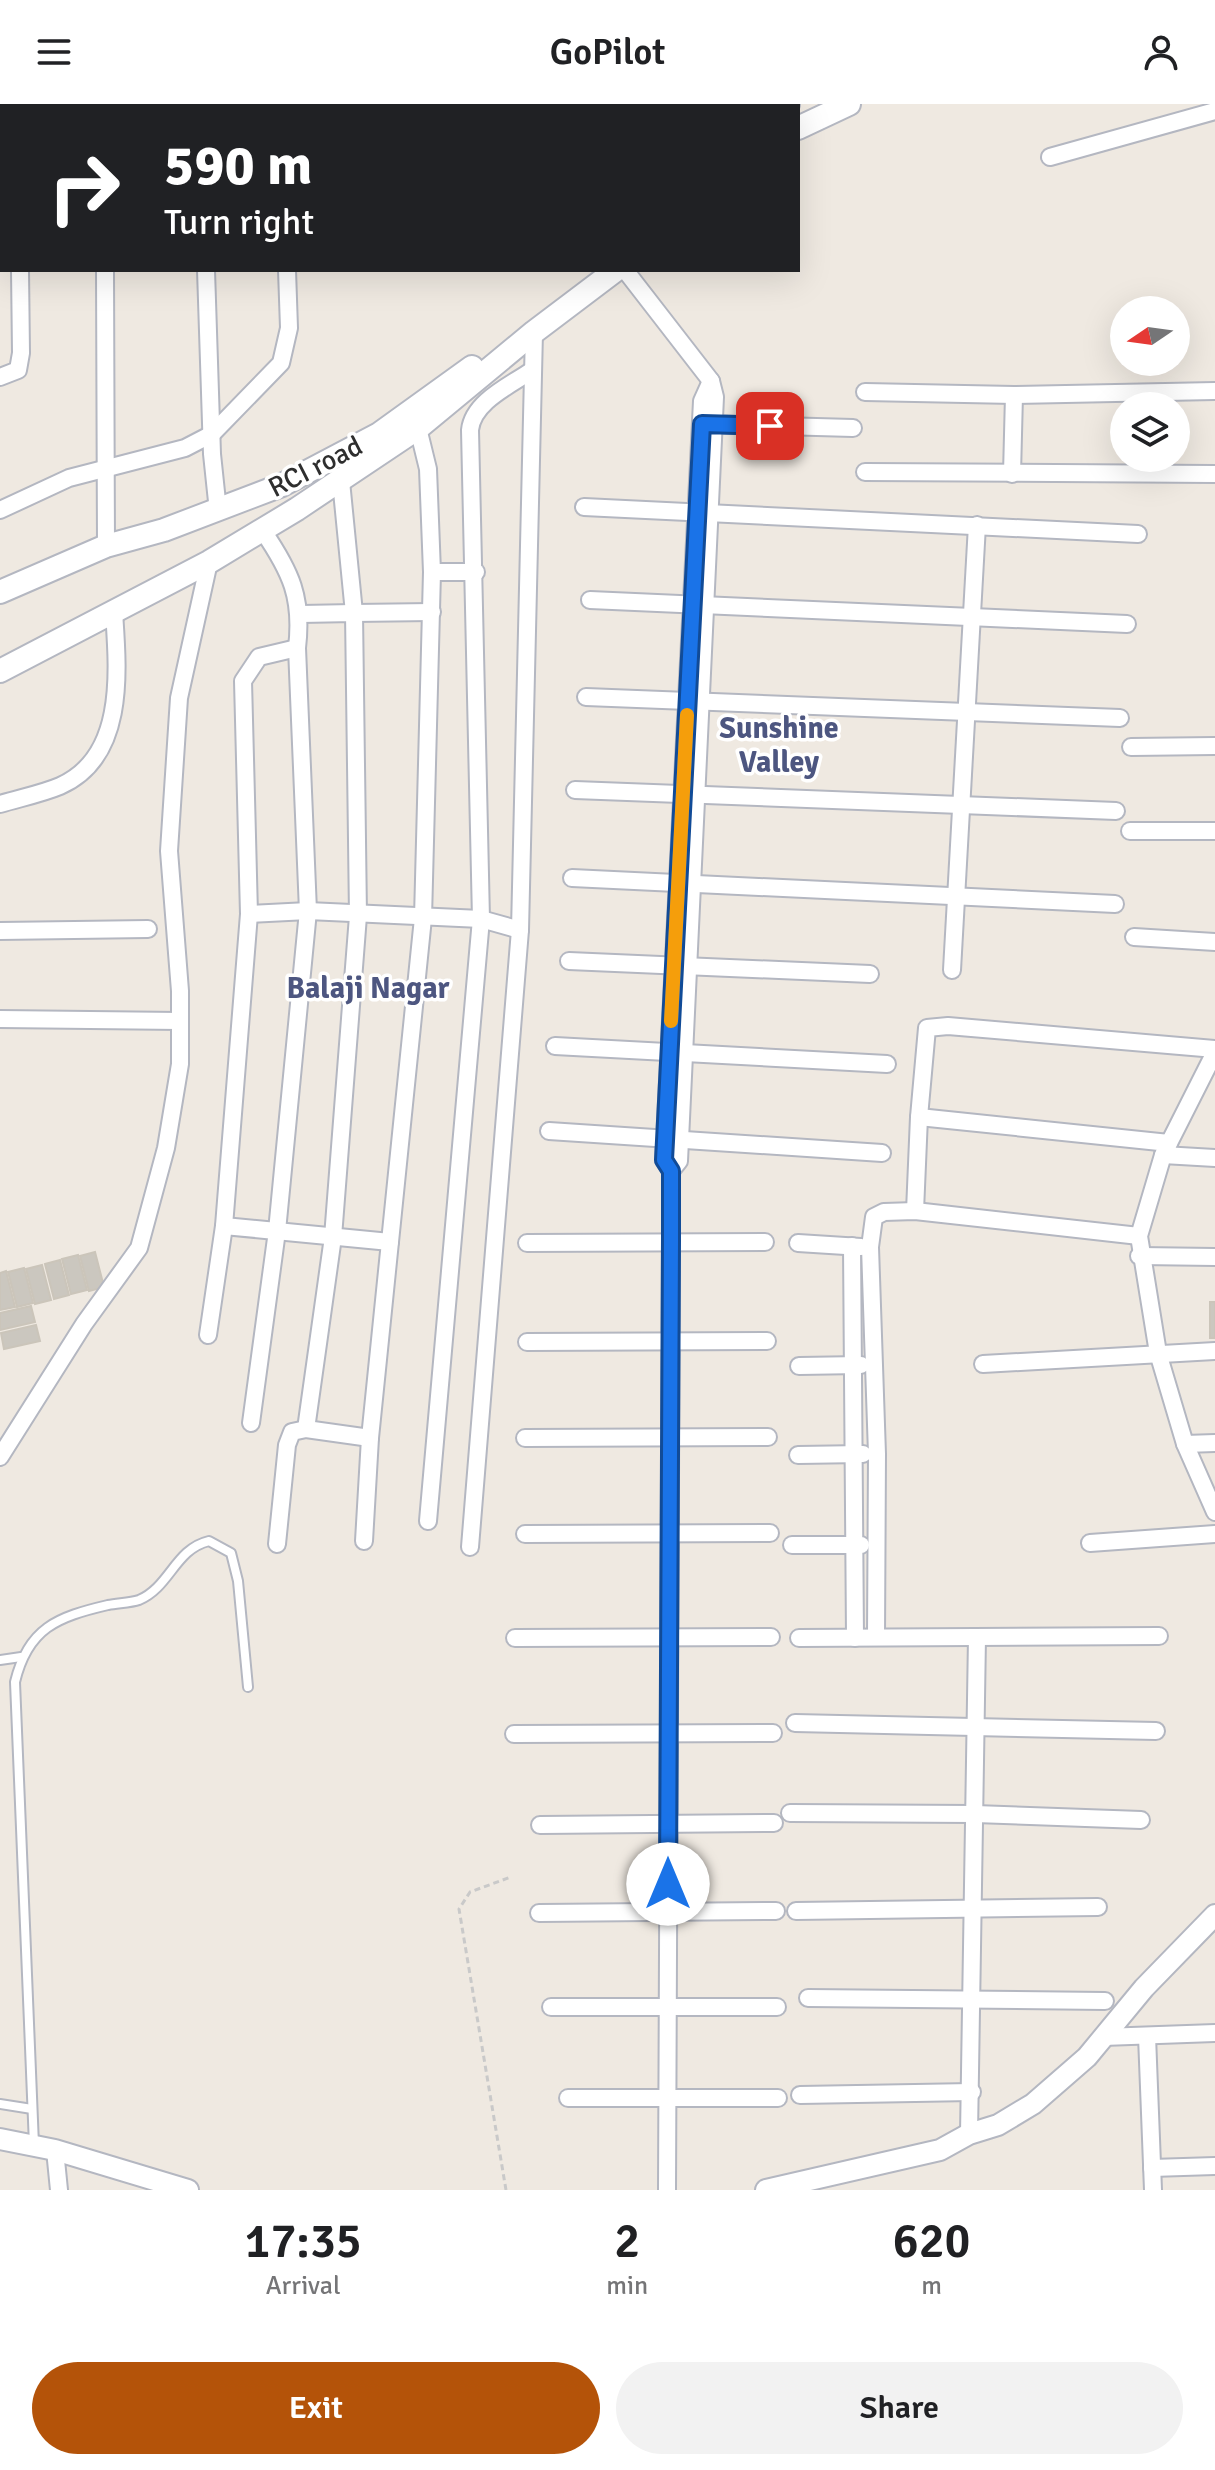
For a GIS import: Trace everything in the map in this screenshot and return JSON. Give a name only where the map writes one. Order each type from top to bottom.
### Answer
[{"type":"main road","points":[[800,127],[849,104]]},
{"type":"main road","name":"RCI road","points":[[0,592],[106,546],[218,511],[282,485],[379,434],[539,318],[589,272]]},
{"type":"main road","points":[[0,671],[209,562],[341,481],[418,428],[534,332],[613,272]]},
{"type":"street","points":[[1050,157],[1215,111]]},
{"type":"street","points":[[0,377],[18,370],[21,353],[20,272]]},
{"type":"street","points":[[105,272],[106,546]]},
{"type":"street","points":[[206,272],[218,511]]},
{"type":"street","points":[[0,510],[69,478],[185,448],[212,434],[281,363],[289,328],[287,272]]},
{"type":"street","points":[[627,272],[711,381],[672,1139],[679,1161],[671,1171],[667,2190]]},
{"type":"street","points":[[470,1547],[520,930],[534,332]]},
{"type":"street","points":[[428,1521],[481,919],[471,419],[484,404],[531,371]]},
{"type":"street","points":[[865,392],[1014,395],[1215,391]]},
{"type":"street","points":[[1012,474],[1014,395]]},
{"type":"street","points":[[708,424],[853,428]]},
{"type":"street","points":[[364,1541],[370,1438],[423,918],[432,572],[428,469],[418,428]]},
{"type":"street","points":[[865,472],[1215,474]]},
{"type":"street","points":[[306,1429],[333,1237],[358,916],[354,613],[341,481]]},
{"type":"street","points":[[584,507],[1138,534]]},
{"type":"street","points":[[952,970],[977,525]]},
{"type":"street","points":[[251,1423],[277,1231],[308,911],[297,648],[301,614],[285,564],[263,531]]},
{"type":"street","points":[[0,1457],[84,1324],[139,1248],[166,1148],[180,1064],[169,851],[179,698],[209,562]]},
{"type":"street","points":[[432,572],[476,572]]},
{"type":"street","points":[[590,600],[1127,624]]},
{"type":"street","points":[[0,804],[60,786],[95,757],[106,735],[116,702],[114,612]]},
{"type":"street","points":[[301,614],[432,612]]},
{"type":"street","points":[[208,1335],[224,1226],[249,914],[243,681],[259,657],[297,648]]},
{"type":"street","points":[[586,697],[1120,718]]},
{"type":"street","points":[[1131,747],[1215,746]]},
{"type":"street","points":[[575,790],[1116,811]]},
{"type":"street","points":[[1130,831],[1215,831]]},
{"type":"street","points":[[572,878],[1115,904]]},
{"type":"street","points":[[249,914],[308,911],[358,916],[481,919],[520,930]]},
{"type":"street","points":[[0,931],[148,929]]},
{"type":"street","points":[[1134,937],[1215,942]]},
{"type":"street","points":[[569,961],[870,974]]},
{"type":"street","points":[[0,1019],[180,1021]]},
{"type":"street","points":[[915,1211],[925,1031],[930,1026],[1215,1051],[1166,1149],[1139,1236],[1139,1256],[1158,1353],[1185,1444],[1215,1512]]},
{"type":"street","points":[[555,1046],[887,1064]]},
{"type":"street","points":[[919,1117],[1215,1158]]},
{"type":"street","points":[[549,1131],[882,1153]]},
{"type":"street","points":[[876,1637],[877,1454],[870,1247],[874,1217],[884,1212],[915,1211],[1139,1236]]},
{"type":"street","points":[[224,1226],[390,1242]]},
{"type":"street","points":[[527,1243],[765,1242]]},
{"type":"street","points":[[798,1243],[870,1247]]},
{"type":"street","points":[[852,1246],[856,1454],[855,1638]]},
{"type":"street","points":[[1139,1256],[1215,1257]]},
{"type":"street","points":[[527,1342],[767,1341]]},
{"type":"street","points":[[983,1364],[1215,1351]]},
{"type":"street","points":[[799,1366],[875,1364]]},
{"type":"street","points":[[277,1544],[287,1445],[292,1432],[306,1429],[370,1438]]},
{"type":"street","points":[[525,1438],[768,1437]]},
{"type":"street","points":[[1185,1444],[1215,1443]]},
{"type":"street","points":[[798,1455],[877,1454]]},
{"type":"street","points":[[525,1534],[770,1533]]},
{"type":"street","points":[[1090,1543],[1215,1534]]},
{"type":"street","points":[[792,1545],[875,1545]]},
{"type":"street","points":[[799,1638],[1159,1636]]},
{"type":"street","points":[[515,1638],[771,1637]]},
{"type":"street","points":[[969,2134],[977,1637]]},
{"type":"street","points":[[795,1723],[975,1724],[1156,1731]]},
{"type":"street","points":[[514,1734],[773,1733]]},
{"type":"street","points":[[790,1813],[975,1814],[1141,1820]]},
{"type":"street","points":[[540,1825],[774,1823]]},
{"type":"street","points":[[796,1911],[1098,1907]]},
{"type":"street","points":[[539,1913],[776,1911]]},
{"type":"street","points":[[766,2190],[793,2187],[940,2150],[969,2134],[998,2125],[1033,2104],[1087,2057],[1144,1988],[1215,1915]]},
{"type":"street","points":[[808,1998],[1105,2001]]},
{"type":"street","points":[[551,2007],[777,2007]]},
{"type":"street","points":[[1103,2037],[1215,2033]]},
{"type":"street","points":[[1147,2036],[1153,2190]]},
{"type":"street","points":[[800,2095],[972,2092]]},
{"type":"street","points":[[568,2098],[778,2098]]},
{"type":"street","points":[[0,2139],[55,2150],[188,2190]]},
{"type":"street","points":[[55,2150],[59,2190]]},
{"type":"street","points":[[1152,2168],[1215,2166]]},
{"type":"lane","points":[[34,2146],[15,1682],[21,1657],[32,1639],[52,1622],[139,1599],[160,1585],[184,1552],[209,1541],[231,1553],[238,1581],[248,1687]]},
{"type":"lane","points":[[0,1660],[21,1657]]},
{"type":"lane","points":[[0,2104],[32,2109]]},
{"type":"path","points":[[506,2190],[459,1909],[470,1892],[511,1877]]},
{"type":"building","points":[[95,1252],[104,1287],[89,1291],[80,1256]]},
{"type":"building","points":[[78,1255],[87,1290],[71,1294],[62,1259]]},
{"type":"building","points":[[60,1260],[69,1295],[54,1299],[45,1264]]},
{"type":"building","points":[[42,1265],[51,1300],[35,1304],[26,1269]]},
{"type":"building","points":[[24,1268],[33,1303],[17,1307],[8,1272]]},
{"type":"building","points":[[6,1271],[15,1307],[0,1310],[0,1273]]},
{"type":"building","points":[[1210,1302],[1215,1302],[1215,1338],[1210,1338]]},
{"type":"building","points":[[31,1306],[35,1322],[0,1330],[0,1313]]},
{"type":"building","points":[[36,1325],[40,1341],[4,1349],[1,1333]]},
{"type":"slow traffic","points":[[671,1021],[687,715]]},
{"type":"district","name":"Sunshine Valley","points":[[779,745]]},
{"type":"district","name":"Balaji Nagar","points":[[368,988]]},
{"type":"route","points":[[668,1884],[671,1171],[664,1160],[702,424],[770,426]]}]
